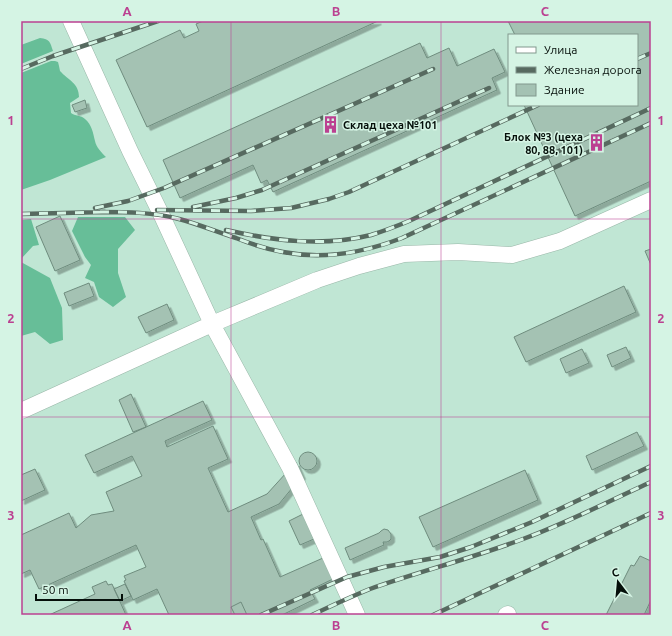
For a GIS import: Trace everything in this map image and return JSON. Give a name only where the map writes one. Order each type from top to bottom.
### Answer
[{"type":"lane","points":[[71,21],[130,151],[212,324],[290,468],[357,615]]},
{"type":"lane","points":[[21,411],[212,324],[317,280],[359,266],[404,254],[458,252],[512,255],[560,241],[651,200]]},
{"type":"shaded area","points":[[21,21],[651,21],[651,615],[21,615]]},
{"type":"green space","points":[[40,38],[46,39],[49,42],[53,51],[21,64],[21,45]]},
{"type":"green space","points":[[51,61],[58,62],[60,71],[77,88],[79,97],[70,103],[71,113],[82,117],[87,121],[92,129],[99,150],[106,157],[21,190],[21,73]]},
{"type":"green space","points":[[78,217],[125,217],[135,230],[118,249],[118,273],[126,297],[113,307],[99,297],[94,282],[85,278],[91,265],[85,257],[72,231]]},
{"type":"green space","points":[[31,219],[39,245],[33,246],[21,259],[21,220]]},
{"type":"green space","points":[[21,262],[50,278],[62,308],[63,340],[50,344],[35,332],[21,336]]},
{"type":"building","points":[[203,21],[378,21],[147,127],[116,60],[180,30],[184,38],[199,31],[196,24]]},
{"type":"building","name":"Блок №3 (цеха 80, 88, 101)","points":[[508,21],[651,21],[651,181],[575,216],[524,106],[638,106],[638,34],[514,34]]},
{"type":"building","name":"Склад цеха №101","points":[[420,43],[427,58],[449,48],[457,66],[494,49],[505,72],[492,78],[497,90],[273,192],[267,180],[261,183],[253,165],[180,198],[163,160]]},
{"type":"building","points":[[85,100],[87,108],[75,112],[72,105]]},
{"type":"building","points":[[60,216],[80,260],[55,271],[36,227]]},
{"type":"building","points":[[651,249],[651,265],[645,251]]},
{"type":"building","points":[[89,283],[94,296],[69,306],[64,293]]},
{"type":"building","points":[[624,286],[636,312],[526,362],[514,337]]},
{"type":"building","points":[[167,304],[174,320],[146,333],[138,317]]},
{"type":"building","points":[[626,347],[631,358],[612,367],[607,355]]},
{"type":"building","points":[[582,349],[589,363],[566,373],[560,359]]},
{"type":"building","points":[[131,394],[146,427],[133,432],[119,400]]},
{"type":"building","points":[[203,401],[212,420],[165,441],[167,447],[213,426],[228,459],[208,468],[228,512],[267,494],[296,462],[302,476],[279,504],[251,517],[261,540],[263,539],[280,577],[323,558],[333,579],[310,590],[315,599],[282,615],[169,615],[157,589],[133,600],[124,581],[126,580],[124,576],[146,567],[136,545],[39,589],[30,570],[21,574],[21,535],[69,513],[76,528],[91,515],[114,511],[106,492],[142,476],[132,456],[94,473],[85,455]]},
{"type":"building","points":[[637,432],[644,446],[592,470],[586,456]]},
{"type":"building","points":[[304,452],[312,452],[317,457],[315,468],[312,470],[304,470],[299,465],[299,457]]},
{"type":"building","points":[[35,469],[45,490],[21,501],[21,475]]},
{"type":"building","points":[[525,470],[538,500],[433,547],[419,517]]},
{"type":"building","points":[[303,514],[314,539],[300,545],[289,521]]},
{"type":"building","points":[[384,529],[388,530],[391,534],[391,539],[389,541],[383,542],[384,545],[350,560],[345,548],[379,533]]},
{"type":"building","points":[[640,556],[651,561],[651,600],[644,615],[606,615],[631,565],[634,566]]},
{"type":"building","points":[[106,581],[108,585],[112,584],[126,615],[49,615],[95,594],[92,587]]},
{"type":"building","points":[[125,584],[131,596],[120,601],[114,589]]},
{"type":"building","points":[[241,602],[247,615],[235,615],[231,607]]},
{"type":"railway","points":[[21,69],[53,56],[158,21]]},
{"type":"railway","points":[[638,59],[651,53]]},
{"type":"railway","points":[[95,208],[128,201],[164,188],[433,69]]},
{"type":"railway","points":[[193,207],[236,198],[262,190],[489,88]]},
{"type":"railway","points":[[157,210],[251,211],[291,208],[329,199],[349,192],[536,106]]},
{"type":"railway","points":[[226,230],[281,240],[317,242],[353,239],[371,235],[409,221],[651,108]]},
{"type":"railway","points":[[100,212],[140,213],[179,219],[259,246],[283,252],[313,255],[343,254],[373,248],[402,238],[651,123]]},
{"type":"railway","points":[[21,214],[105,212]]},
{"type":"railway","points":[[261,615],[347,577],[384,567],[440,557],[471,547],[532,522],[651,466]]},
{"type":"railway","points":[[312,615],[370,589],[504,546],[539,533],[651,482]]},
{"type":"railway","points":[[433,615],[651,513]]},
{"type":"place","name":"Склад цеха №101","points":[[330,125]]},
{"type":"place","name":"Блок №3 (цеха 80, 88, 101)","points":[[596,143]]}]
